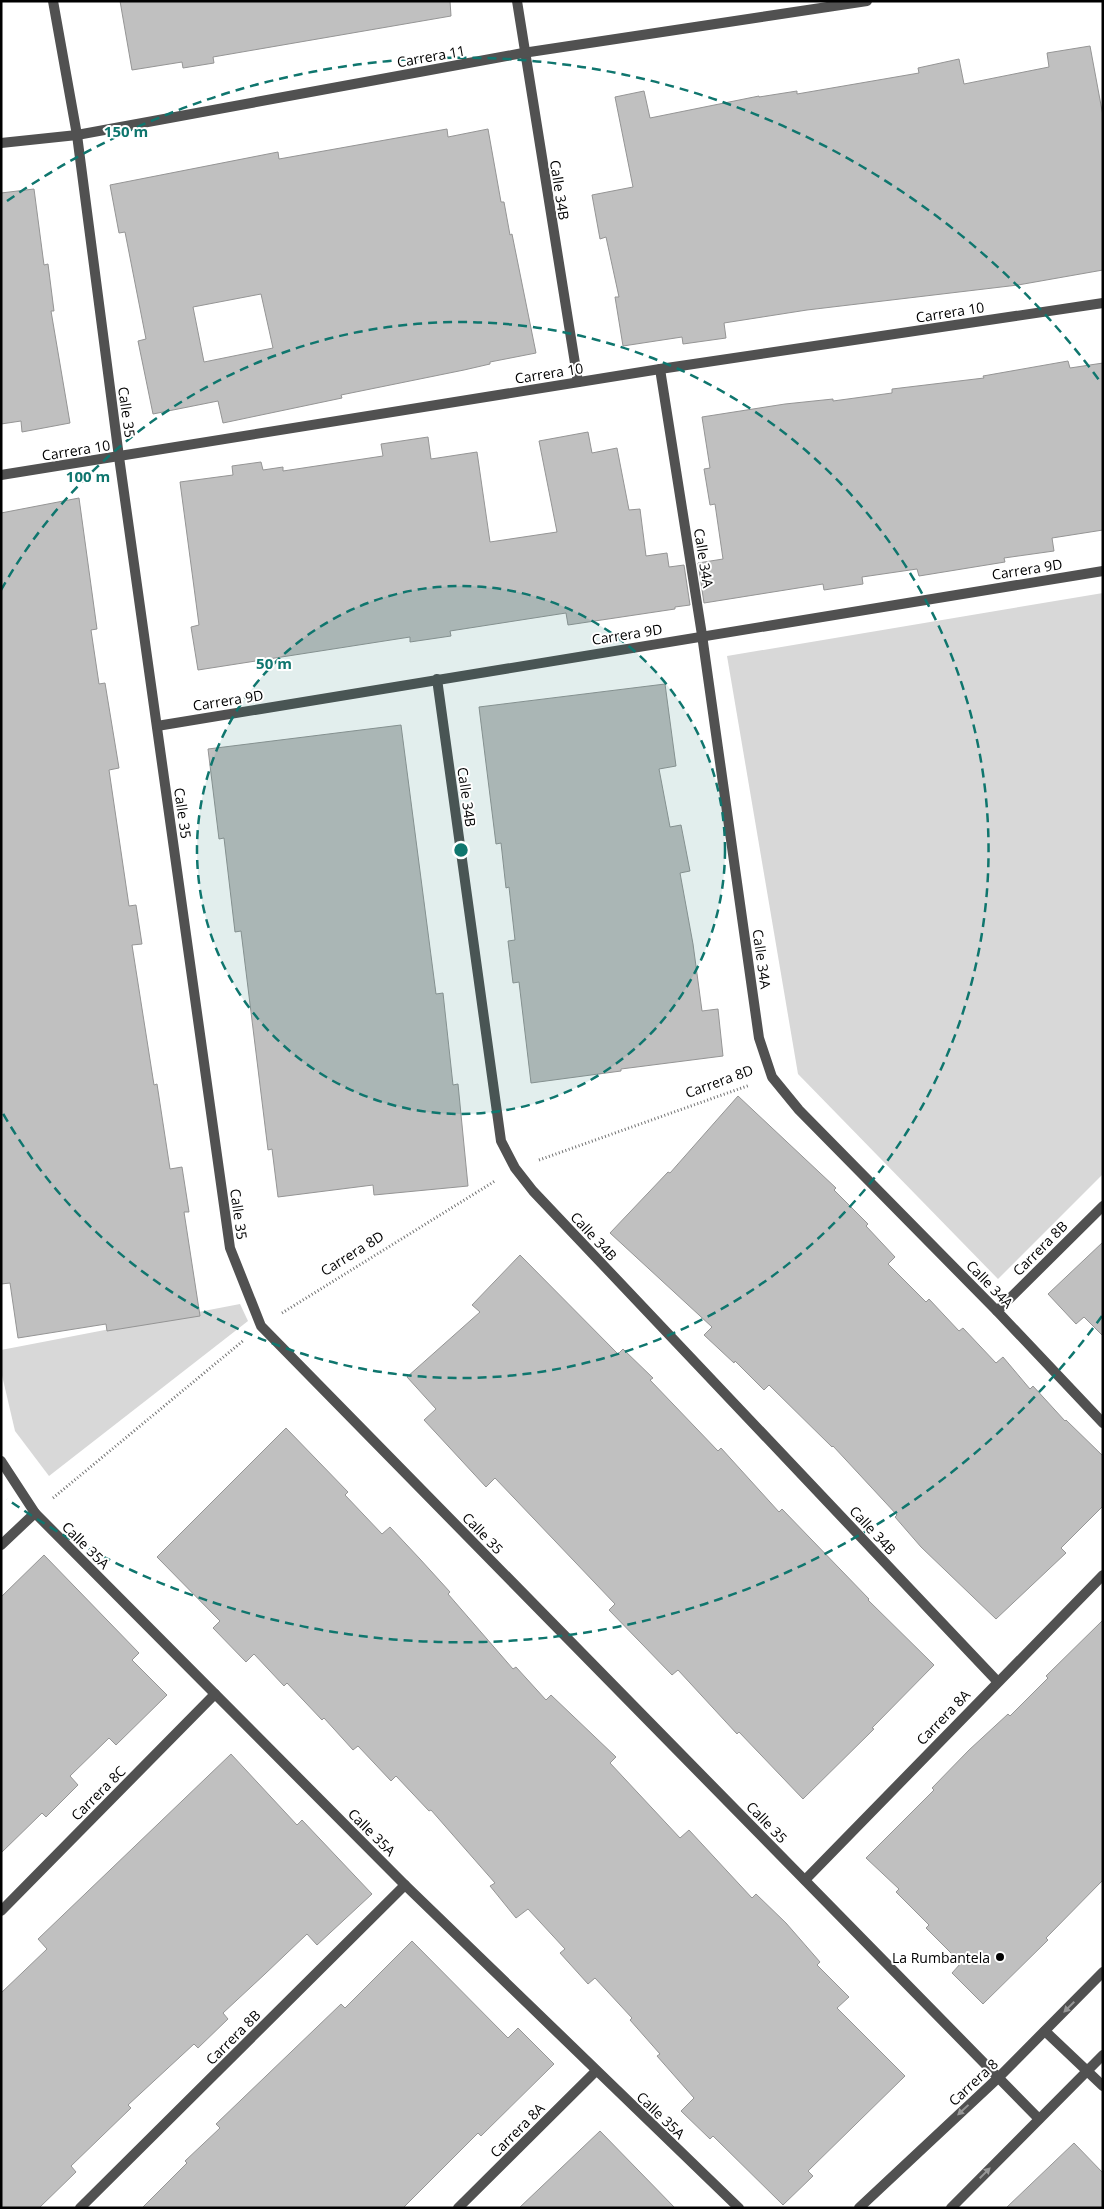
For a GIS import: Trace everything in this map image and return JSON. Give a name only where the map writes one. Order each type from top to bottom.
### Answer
[{"type":"street","name":"Calle 35","points":[[53,1],[77,135],[119,457],[230,1248],[261,1326],[1039,2118]]},
{"type":"street","name":"Calle 34B","points":[[517,1],[523,53],[578,382]]},
{"type":"street","name":"Carrera 11","points":[[1,143],[77,135],[523,53],[867,1]]},
{"type":"street","name":"Carrera 10","points":[[1,475],[660,369],[1103,303]]},
{"type":"street","name":"Calle 34A","points":[[660,369],[702,635],[759,1038],[772,1077],[799,1110],[997,1311],[1103,1424]]},
{"type":"street","name":"Carrera 9D","points":[[157,726],[702,635],[1103,571]]},
{"type":"street","name":"Calle 34B","points":[[437,680],[501,1141],[515,1168],[533,1191],[997,1682]]},
{"type":"street","name":"Carrera 8B","points":[[997,1311],[1103,1206]]},
{"type":"street","name":"Calle 35A","points":[[1,1461],[35,1513],[405,1885],[740,2208]]},
{"type":"street","points":[[1,1545],[35,1513]]},
{"type":"street","name":"Carrera 8A","points":[[805,1880],[1103,1575]]},
{"type":"street","name":"Carrera 8C","points":[[1,1912],[215,1694]]},
{"type":"street","name":"Carrera 8B","points":[[80,2208],[405,1885]]},
{"type":"street","name":"Carrera 8","points":[[859,2208],[999,2077],[1103,1972]]},
{"type":"street","points":[[1044,2032],[1103,2086]]},
{"type":"street","points":[[951,2208],[1103,2055]]},
{"type":"street","name":"Carrera 8A","points":[[458,2208],[596,2071]]},
{"type":"path","name":"Carrera 8D","points":[[35,1513],[261,1326],[515,1168],[772,1077]]},
{"type":"shaded area","points":[[1103,593],[1103,1174],[998,1279],[798,1074],[727,656]]},
{"type":"shaded area","points":[[240,1304],[248,1321],[49,1476],[15,1431],[1,1371],[1,1350]]},
{"type":"building","points":[[120,1],[450,1],[451,16],[213,57],[214,63],[183,68],[182,62],[132,70]]},
{"type":"building","points":[[1090,46],[1103,116],[1103,270],[1018,285],[807,310],[724,323],[726,338],[683,344],[682,337],[623,346],[615,297],[619,297],[606,237],[600,239],[592,195],[633,187],[615,97],[644,91],[650,118],[759,96],[797,91],[797,94],[919,73],[918,68],[959,59],[964,84],[1049,67],[1047,53]]},
{"type":"building","points":[[447,129],[448,137],[488,129],[501,202],[504,202],[510,235],[512,234],[536,353],[341,395],[342,398],[223,423],[218,401],[153,414],[138,341],[146,339],[125,232],[119,233],[110,185],[278,152],[279,159]],"holes":[[[261,294],[273,348],[204,362],[193,307]]]},
{"type":"building","points":[[34,189],[44,265],[48,264],[54,311],[51,311],[70,423],[22,432],[21,421],[1,424],[1,193]]},
{"type":"building","points":[[1068,361],[1070,368],[1103,363],[1103,530],[1052,538],[1054,551],[1004,558],[1005,562],[919,576],[917,569],[862,577],[863,584],[824,590],[823,584],[704,603],[698,563],[723,559],[715,504],[710,505],[704,469],[710,468],[702,417],[785,404],[833,399],[833,401],[892,393],[892,389],[984,378],[983,376]]},
{"type":"building","points":[[588,432],[592,453],[617,448],[629,510],[640,509],[646,556],[667,553],[669,567],[684,565],[690,605],[675,607],[675,609],[568,625],[566,613],[450,631],[451,636],[410,642],[410,637],[198,670],[191,627],[199,625],[180,482],[233,475],[232,466],[261,462],[263,470],[283,467],[283,471],[383,456],[381,444],[428,437],[431,459],[477,452],[490,542],[557,532],[539,441]]},
{"type":"building","points":[[79,498],[97,629],[91,630],[99,684],[105,683],[119,768],[109,770],[129,906],[136,905],[142,944],[132,945],[154,1085],[157,1084],[170,1169],[182,1167],[189,1212],[184,1212],[200,1316],[107,1331],[106,1324],[18,1338],[10,1283],[1,1284],[1,513]]},
{"type":"building","points":[[665,684],[676,766],[659,769],[670,827],[681,825],[690,871],[680,873],[693,944],[702,1011],[718,1009],[723,1056],[531,1083],[519,982],[513,983],[508,941],[515,940],[509,887],[506,888],[501,843],[496,844],[479,707]]},
{"type":"building","points":[[401,725],[436,994],[443,993],[453,1085],[458,1084],[468,1186],[374,1195],[373,1185],[278,1197],[272,1149],[268,1150],[241,931],[235,932],[224,838],[219,839],[208,749]]},
{"type":"building","points":[[738,1096],[836,1188],[834,1190],[868,1224],[866,1226],[895,1257],[888,1264],[926,1302],[929,1299],[959,1331],[963,1328],[996,1363],[1003,1357],[1030,1389],[1033,1386],[1065,1421],[1103,1456],[1103,1506],[1061,1548],[1066,1553],[996,1619],[921,1547],[895,1517],[897,1515],[833,1446],[769,1385],[764,1390],[735,1361],[734,1363],[704,1335],[712,1327],[610,1233],[668,1172],[670,1173]]},
{"type":"building","points":[[1103,1242],[1103,1336],[1084,1317],[1076,1324],[1048,1294]]},
{"type":"building","points":[[520,1255],[618,1354],[623,1349],[653,1378],[650,1380],[718,1451],[721,1448],[779,1512],[782,1509],[868,1600],[934,1665],[872,1728],[874,1729],[803,1799],[739,1732],[737,1734],[678,1670],[672,1675],[609,1610],[615,1604],[495,1478],[486,1487],[424,1420],[436,1409],[407,1377],[480,1312],[472,1305]]},
{"type":"building","points":[[286,1428],[348,1492],[345,1495],[382,1534],[390,1527],[450,1592],[448,1594],[513,1669],[516,1667],[546,1700],[551,1695],[616,1757],[610,1763],[680,1838],[689,1830],[752,1898],[756,1894],[786,1923],[820,1962],[817,1965],[849,1997],[837,2008],[905,2076],[808,2171],[813,2176],[783,2205],[713,2136],[710,2139],[681,2111],[694,2098],[657,2056],[660,2054],[630,2020],[632,2018],[595,1978],[588,1984],[560,1953],[565,1949],[528,1909],[516,1918],[490,1886],[495,1883],[431,1810],[429,1811],[396,1776],[391,1781],[358,1746],[353,1750],[324,1718],[322,1720],[287,1683],[284,1686],[254,1654],[246,1662],[213,1628],[220,1621],[157,1557]]},
{"type":"building","points":[[44,1555],[139,1653],[132,1660],[167,1695],[116,1745],[109,1738],[70,1776],[78,1785],[46,1817],[42,1813],[1,1853],[1,1597]]},
{"type":"building","points":[[1103,1620],[1103,1880],[1046,1938],[1048,1940],[983,2004],[952,1973],[961,1963],[926,1928],[929,1925],[896,1892],[899,1889],[866,1858],[934,1790],[932,1788],[969,1750],[1008,1714],[1010,1716],[1048,1678],[1046,1676]]},
{"type":"building","points":[[231,1754],[297,1825],[302,1820],[372,1894],[317,1945],[307,1934],[223,2013],[228,2019],[198,2048],[194,2044],[128,2105],[131,2108],[71,2166],[76,2172],[39,2208],[1,2208],[1,1993],[47,1949],[38,1939]]},
{"type":"building","points":[[412,1941],[508,2038],[518,2028],[554,2064],[481,2136],[478,2133],[403,2208],[142,2208],[187,2163],[185,2161],[220,2128],[216,2124],[341,2004],[345,2008]]},
{"type":"building","points":[[600,2131],[675,2208],[519,2208],[539,2189]]},
{"type":"building","points":[[1074,2143],[1103,2173],[1103,2208],[1006,2208]]},
{"type":"place","name":"La Rumbantela","points":[[1000,1957]]}]
